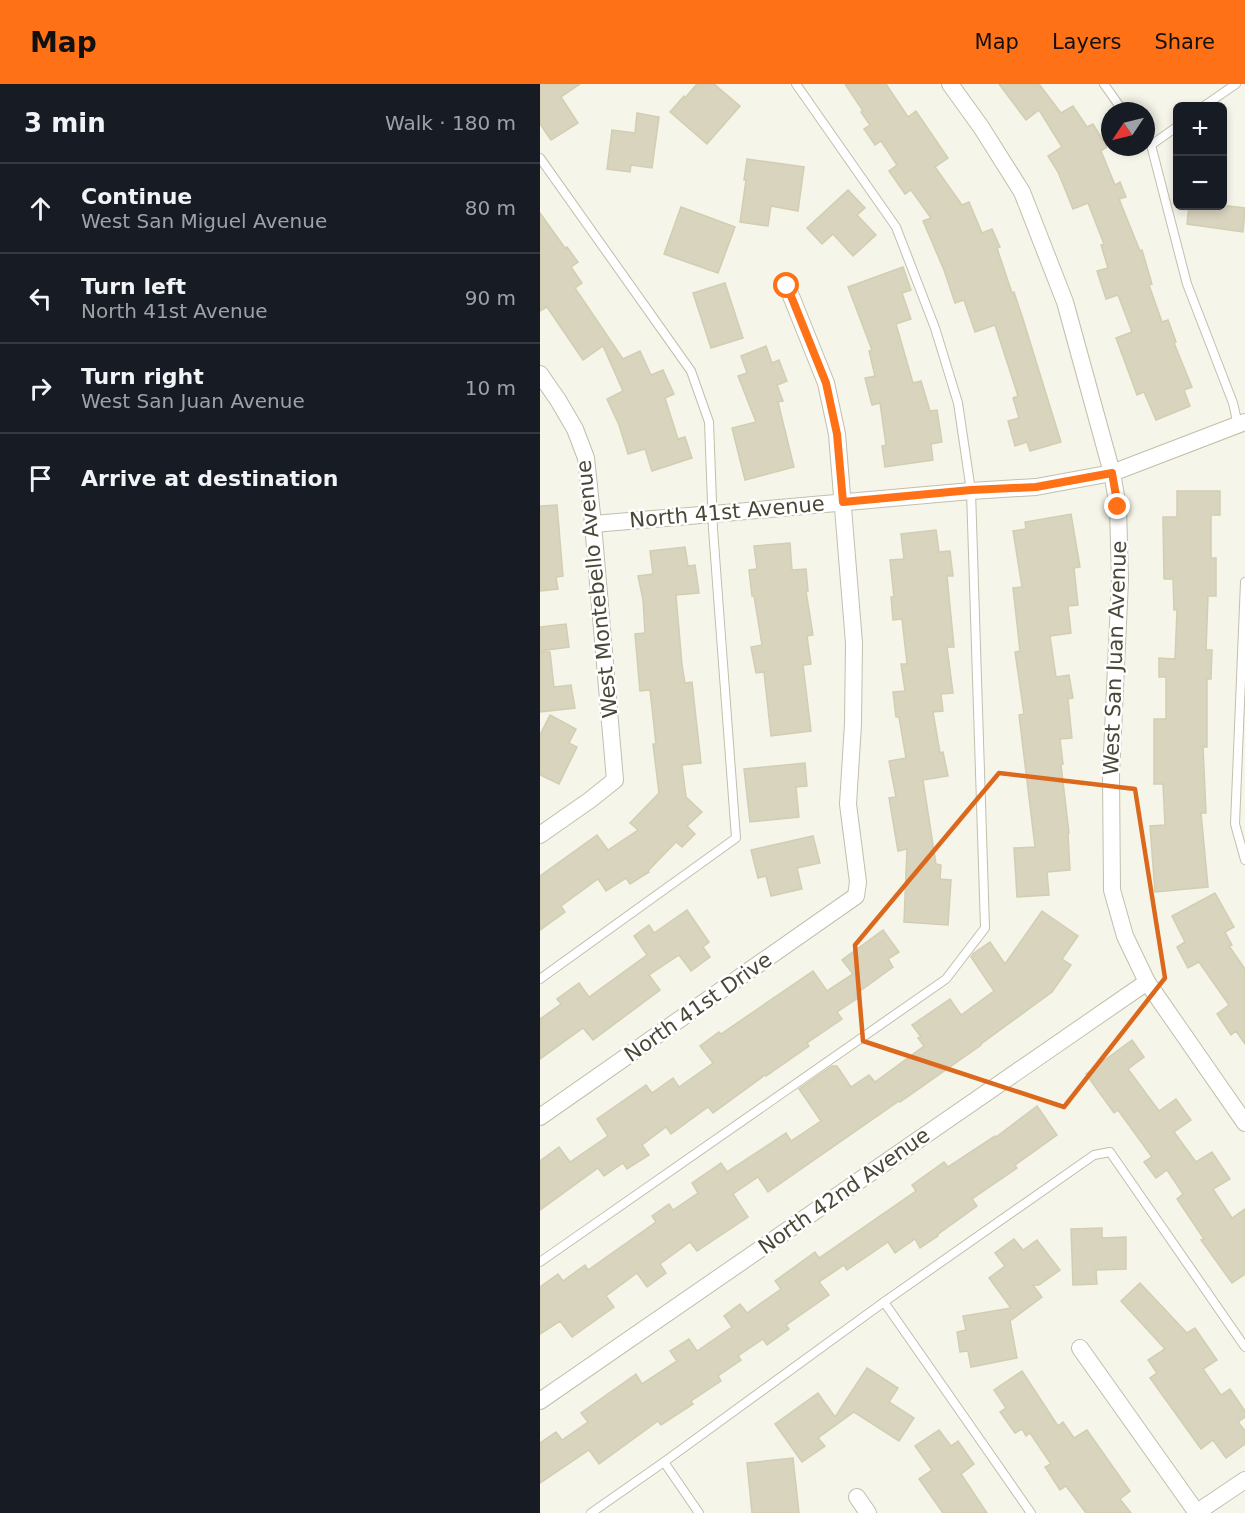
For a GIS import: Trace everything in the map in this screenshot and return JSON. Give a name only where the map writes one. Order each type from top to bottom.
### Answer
[{"type":"street","name":"West San Juan Avenue","points":[[950,84],[981,127],[1022,192],[1065,302],[1112,473],[1118,507],[1119,580],[1111,775],[1112,890],[1125,936],[1147,982],[1245,1123]]},
{"type":"street","points":[[787,286],[826,383],[837,434],[843,502]]},
{"type":"street","name":"West Montebello Avenue","points":[[540,374],[575,429],[586,458],[615,780],[540,835]]},
{"type":"street","name":"North 41st Avenue","points":[[593,524],[971,490],[1036,487],[1112,473],[1242,424]]},
{"type":"street","name":"North 41st Drive","points":[[540,1117],[856,896],[858,882],[848,804],[853,723],[854,644],[843,502]]},
{"type":"street","name":"North 42nd Avenue","points":[[540,1401],[1147,982]]},
{"type":"street","points":[[1080,1348],[1196,1513],[1245,1480]]},
{"type":"street","points":[[857,1497],[868,1513]]},
{"type":"lane","points":[[540,1262],[946,979],[985,928],[971,490],[958,402],[935,328],[896,227],[796,84]]},
{"type":"lane","points":[[1104,84],[1117,102]]},
{"type":"lane","points":[[1210,102],[1236,84]]},
{"type":"lane","points":[[1155,138],[1173,129]]},
{"type":"lane","points":[[1152,156],[1187,284],[1242,424]]},
{"type":"lane","points":[[540,158],[691,371],[709,422],[712,514],[736,838],[540,979]]},
{"type":"lane","points":[[1245,582],[1235,824],[1245,860]]},
{"type":"lane","points":[[591,1513],[884,1302],[1094,1155],[1110,1152],[1245,1347]]},
{"type":"lane","points":[[884,1302],[1031,1513]]},
{"type":"lane","points":[[663,1462],[699,1513]]},
{"type":"highlighted area","points":[[999,773],[1135,789],[1165,978],[1064,1107],[863,1041],[855,945]]},
{"type":"building","points":[[540,84],[580,84],[561,97],[578,123],[551,140],[540,124]]},
{"type":"building","points":[[697,84],[714,84],[740,106],[707,144],[670,112]]},
{"type":"building","points":[[845,84],[886,84],[908,117],[916,111],[948,158],[935,167],[962,205],[969,202],[982,233],[992,229],[1000,247],[997,248],[1022,316],[1061,442],[1030,451],[1027,442],[1015,446],[1008,421],[1019,418],[1013,398],[1018,396],[995,325],[975,332],[964,300],[955,303],[923,221],[931,218],[911,190],[905,194],[889,171],[897,165],[881,141],[875,145],[864,129],[870,125]]},
{"type":"building","points":[[999,84],[1039,84],[1061,113],[1073,106],[1087,127],[1093,124],[1101,137],[1101,156],[1103,156],[1115,185],[1120,182],[1126,197],[1119,199],[1140,251],[1142,250],[1152,284],[1149,285],[1162,322],[1168,320],[1176,342],[1174,343],[1192,387],[1184,390],[1190,406],[1156,420],[1144,392],[1137,395],[1116,338],[1132,332],[1118,295],[1106,299],[1097,271],[1108,268],[1101,245],[1104,244],[1088,203],[1073,209],[1058,172],[1048,156],[1062,147],[1039,110],[1026,120]]},
{"type":"building","points":[[637,113],[659,117],[652,168],[631,165],[630,172],[607,169],[612,130],[635,133]]},
{"type":"building","points":[[747,159],[804,167],[798,211],[771,206],[768,226],[740,222]]},
{"type":"building","points":[[848,190],[865,208],[857,215],[876,235],[853,256],[833,234],[822,244],[807,228]]},
{"type":"building","points":[[1227,206],[1245,208],[1243,232],[1187,224],[1189,210],[1227,210]]},
{"type":"building","points":[[681,207],[735,227],[718,273],[664,254]]},
{"type":"building","points":[[540,213],[578,262],[571,267],[582,283],[575,288],[623,359],[640,351],[651,375],[663,370],[674,394],[665,398],[678,439],[685,437],[692,458],[652,471],[645,449],[628,454],[619,425],[607,399],[623,391],[603,346],[583,360],[547,307],[540,311]]},
{"type":"building","points":[[903,267],[911,290],[902,293],[911,319],[896,324],[913,383],[921,381],[930,411],[937,410],[942,442],[931,444],[933,460],[885,467],[882,446],[886,445],[880,403],[872,405],[865,378],[875,376],[869,351],[872,350],[848,287]]},
{"type":"building","points":[[725,283],[743,338],[711,348],[693,293]]},
{"type":"building","points":[[766,346],[772,363],[779,360],[787,381],[777,385],[783,401],[778,402],[794,467],[745,480],[732,428],[756,422],[738,376],[747,373],[741,356]]},
{"type":"building","points":[[1177,491],[1220,491],[1220,515],[1211,515],[1211,558],[1216,558],[1216,596],[1208,596],[1206,650],[1212,650],[1211,679],[1207,679],[1207,747],[1203,747],[1206,813],[1201,813],[1208,887],[1155,892],[1150,826],[1165,825],[1163,784],[1154,784],[1154,719],[1166,719],[1166,677],[1159,677],[1159,658],[1175,659],[1177,610],[1174,610],[1173,579],[1164,579],[1163,517],[1177,517]]},
{"type":"building","points":[[557,505],[563,576],[556,577],[558,589],[540,591],[540,506]]},
{"type":"building","points":[[1071,514],[1080,567],[1074,568],[1078,605],[1068,606],[1071,633],[1050,636],[1056,677],[1069,675],[1073,698],[1068,699],[1072,738],[1060,739],[1069,833],[1070,870],[1047,872],[1049,895],[1017,897],[1014,848],[1035,847],[1019,715],[1024,714],[1015,652],[1020,651],[1013,588],[1022,587],[1013,531],[1026,529],[1025,522]]},
{"type":"building","points":[[936,530],[939,552],[950,551],[953,576],[947,576],[954,647],[947,647],[953,693],[941,694],[943,711],[933,712],[940,753],[943,752],[948,776],[923,780],[936,864],[941,865],[940,879],[951,880],[948,925],[904,922],[907,849],[898,851],[889,798],[896,797],[889,761],[906,758],[899,717],[896,717],[893,692],[905,691],[901,664],[907,664],[902,619],[893,620],[891,597],[894,597],[890,560],[904,559],[901,534]]},
{"type":"building","points":[[790,543],[792,570],[806,569],[808,591],[806,591],[813,635],[807,636],[811,664],[803,665],[811,731],[771,736],[764,672],[756,673],[751,647],[762,645],[749,570],[757,569],[754,546]]},
{"type":"building","points":[[685,547],[688,566],[695,565],[699,593],[676,595],[682,665],[685,683],[692,682],[701,763],[682,765],[686,797],[702,812],[687,826],[695,834],[682,847],[676,842],[649,872],[630,884],[626,878],[606,891],[598,879],[561,906],[565,912],[540,930],[540,876],[597,835],[608,850],[638,830],[630,823],[659,793],[650,690],[640,691],[635,634],[645,633],[643,600],[638,576],[653,574],[650,551]]},
{"type":"building","points":[[566,624],[569,647],[540,651],[540,627]]},
{"type":"building","points":[[540,652],[550,652],[554,687],[571,685],[575,708],[540,712]]},
{"type":"building","points":[[550,715],[576,729],[569,743],[577,747],[559,784],[540,775],[540,735]]},
{"type":"building","points":[[805,763],[807,786],[796,787],[799,817],[750,822],[744,769]]},
{"type":"building","points":[[813,836],[820,863],[797,868],[802,889],[771,896],[766,876],[758,878],[751,850]]},
{"type":"building","points":[[1215,893],[1234,927],[1225,932],[1232,945],[1229,946],[1245,969],[1245,1044],[1236,1031],[1231,1035],[1217,1014],[1229,1005],[1199,962],[1188,968],[1177,947],[1185,942],[1172,916]]},
{"type":"building","points":[[687,910],[709,942],[703,947],[710,957],[691,971],[679,955],[649,975],[660,990],[593,1040],[583,1028],[540,1059],[540,1019],[561,1004],[557,999],[579,983],[589,997],[647,955],[634,936],[649,925],[654,933]]},
{"type":"building","points":[[1042,911],[1078,936],[1062,959],[1071,965],[1052,992],[981,1045],[768,1192],[758,1177],[733,1194],[748,1217],[697,1251],[690,1242],[660,1264],[666,1273],[647,1287],[637,1273],[606,1296],[614,1307],[572,1337],[560,1321],[540,1334],[540,1287],[558,1274],[563,1281],[585,1265],[588,1270],[656,1222],[652,1216],[669,1204],[673,1210],[698,1193],[692,1183],[721,1163],[727,1172],[786,1133],[791,1141],[821,1121],[799,1089],[832,1066],[837,1066],[851,1087],[869,1075],[875,1082],[924,1046],[918,1038],[921,1037],[912,1025],[950,999],[961,1015],[994,991],[971,957],[974,953],[990,942],[1005,964]]},
{"type":"building","points":[[883,930],[899,952],[888,959],[893,967],[856,994],[858,998],[837,1012],[842,1019],[807,1043],[809,1046],[713,1113],[708,1107],[671,1134],[666,1127],[642,1145],[649,1155],[627,1169],[623,1163],[604,1176],[598,1168],[540,1210],[540,1161],[559,1147],[570,1162],[608,1136],[597,1119],[646,1085],[652,1093],[673,1078],[679,1087],[713,1063],[700,1046],[813,971],[827,991],[853,974],[842,960]]},
{"type":"building","points":[[1132,1040],[1144,1057],[1128,1069],[1159,1111],[1176,1099],[1191,1120],[1174,1132],[1196,1162],[1212,1152],[1230,1179],[1213,1189],[1232,1218],[1245,1209],[1245,1274],[1232,1283],[1201,1240],[1204,1239],[1177,1199],[1183,1194],[1167,1170],[1156,1178],[1144,1162],[1152,1157],[1118,1110],[1114,1113],[1086,1074]]},
{"type":"building","points":[[1037,1106],[1057,1135],[1015,1165],[1017,1168],[972,1199],[977,1206],[938,1236],[920,1248],[915,1239],[895,1253],[888,1242],[847,1270],[844,1265],[819,1282],[829,1295],[786,1325],[789,1329],[767,1345],[763,1339],[738,1356],[741,1360],[718,1376],[721,1381],[691,1401],[693,1404],[661,1425],[658,1421],[599,1464],[589,1450],[540,1483],[540,1443],[556,1432],[562,1440],[588,1422],[581,1413],[636,1374],[642,1384],[677,1361],[670,1351],[689,1339],[697,1351],[732,1327],[724,1316],[740,1304],[747,1313],[781,1289],[775,1281],[815,1252],[819,1258],[916,1191],[912,1185],[944,1162],[948,1167],[996,1137]]},
{"type":"building","points":[[1102,1228],[1102,1238],[1126,1237],[1126,1269],[1096,1270],[1097,1284],[1073,1285],[1071,1229]]},
{"type":"building","points":[[1014,1239],[1023,1250],[1037,1240],[1060,1270],[1039,1285],[1033,1285],[1042,1297],[1010,1321],[1017,1358],[971,1367],[968,1351],[960,1352],[957,1332],[966,1330],[963,1316],[1011,1308],[989,1278],[1005,1266],[995,1253]]},
{"type":"building","points":[[1140,1283],[1187,1333],[1195,1328],[1217,1360],[1203,1369],[1221,1395],[1230,1389],[1245,1411],[1245,1417],[1238,1422],[1245,1431],[1245,1444],[1226,1458],[1213,1440],[1201,1449],[1150,1378],[1157,1373],[1148,1360],[1165,1349],[1121,1301]]},
{"type":"building","points":[[867,1368],[898,1388],[889,1402],[914,1418],[899,1441],[854,1412],[818,1438],[825,1446],[802,1462],[775,1424],[818,1393],[835,1417]]},
{"type":"building","points":[[1022,1371],[1058,1426],[1063,1422],[1074,1438],[1087,1430],[1130,1491],[1120,1499],[1131,1513],[1086,1513],[1066,1486],[1060,1490],[1045,1467],[1051,1464],[1030,1433],[1026,1436],[1022,1429],[1015,1433],[1000,1412],[1006,1408],[994,1390]]},
{"type":"building","points":[[939,1430],[951,1446],[958,1441],[974,1464],[961,1474],[987,1513],[943,1513],[919,1479],[932,1470],[915,1446]]},
{"type":"building","points":[[793,1458],[799,1513],[752,1513],[747,1463]]},
{"type":"route","points":[[787,286],[826,383],[837,434],[843,502],[971,490],[1036,487],[1112,473],[1118,507]]}]
